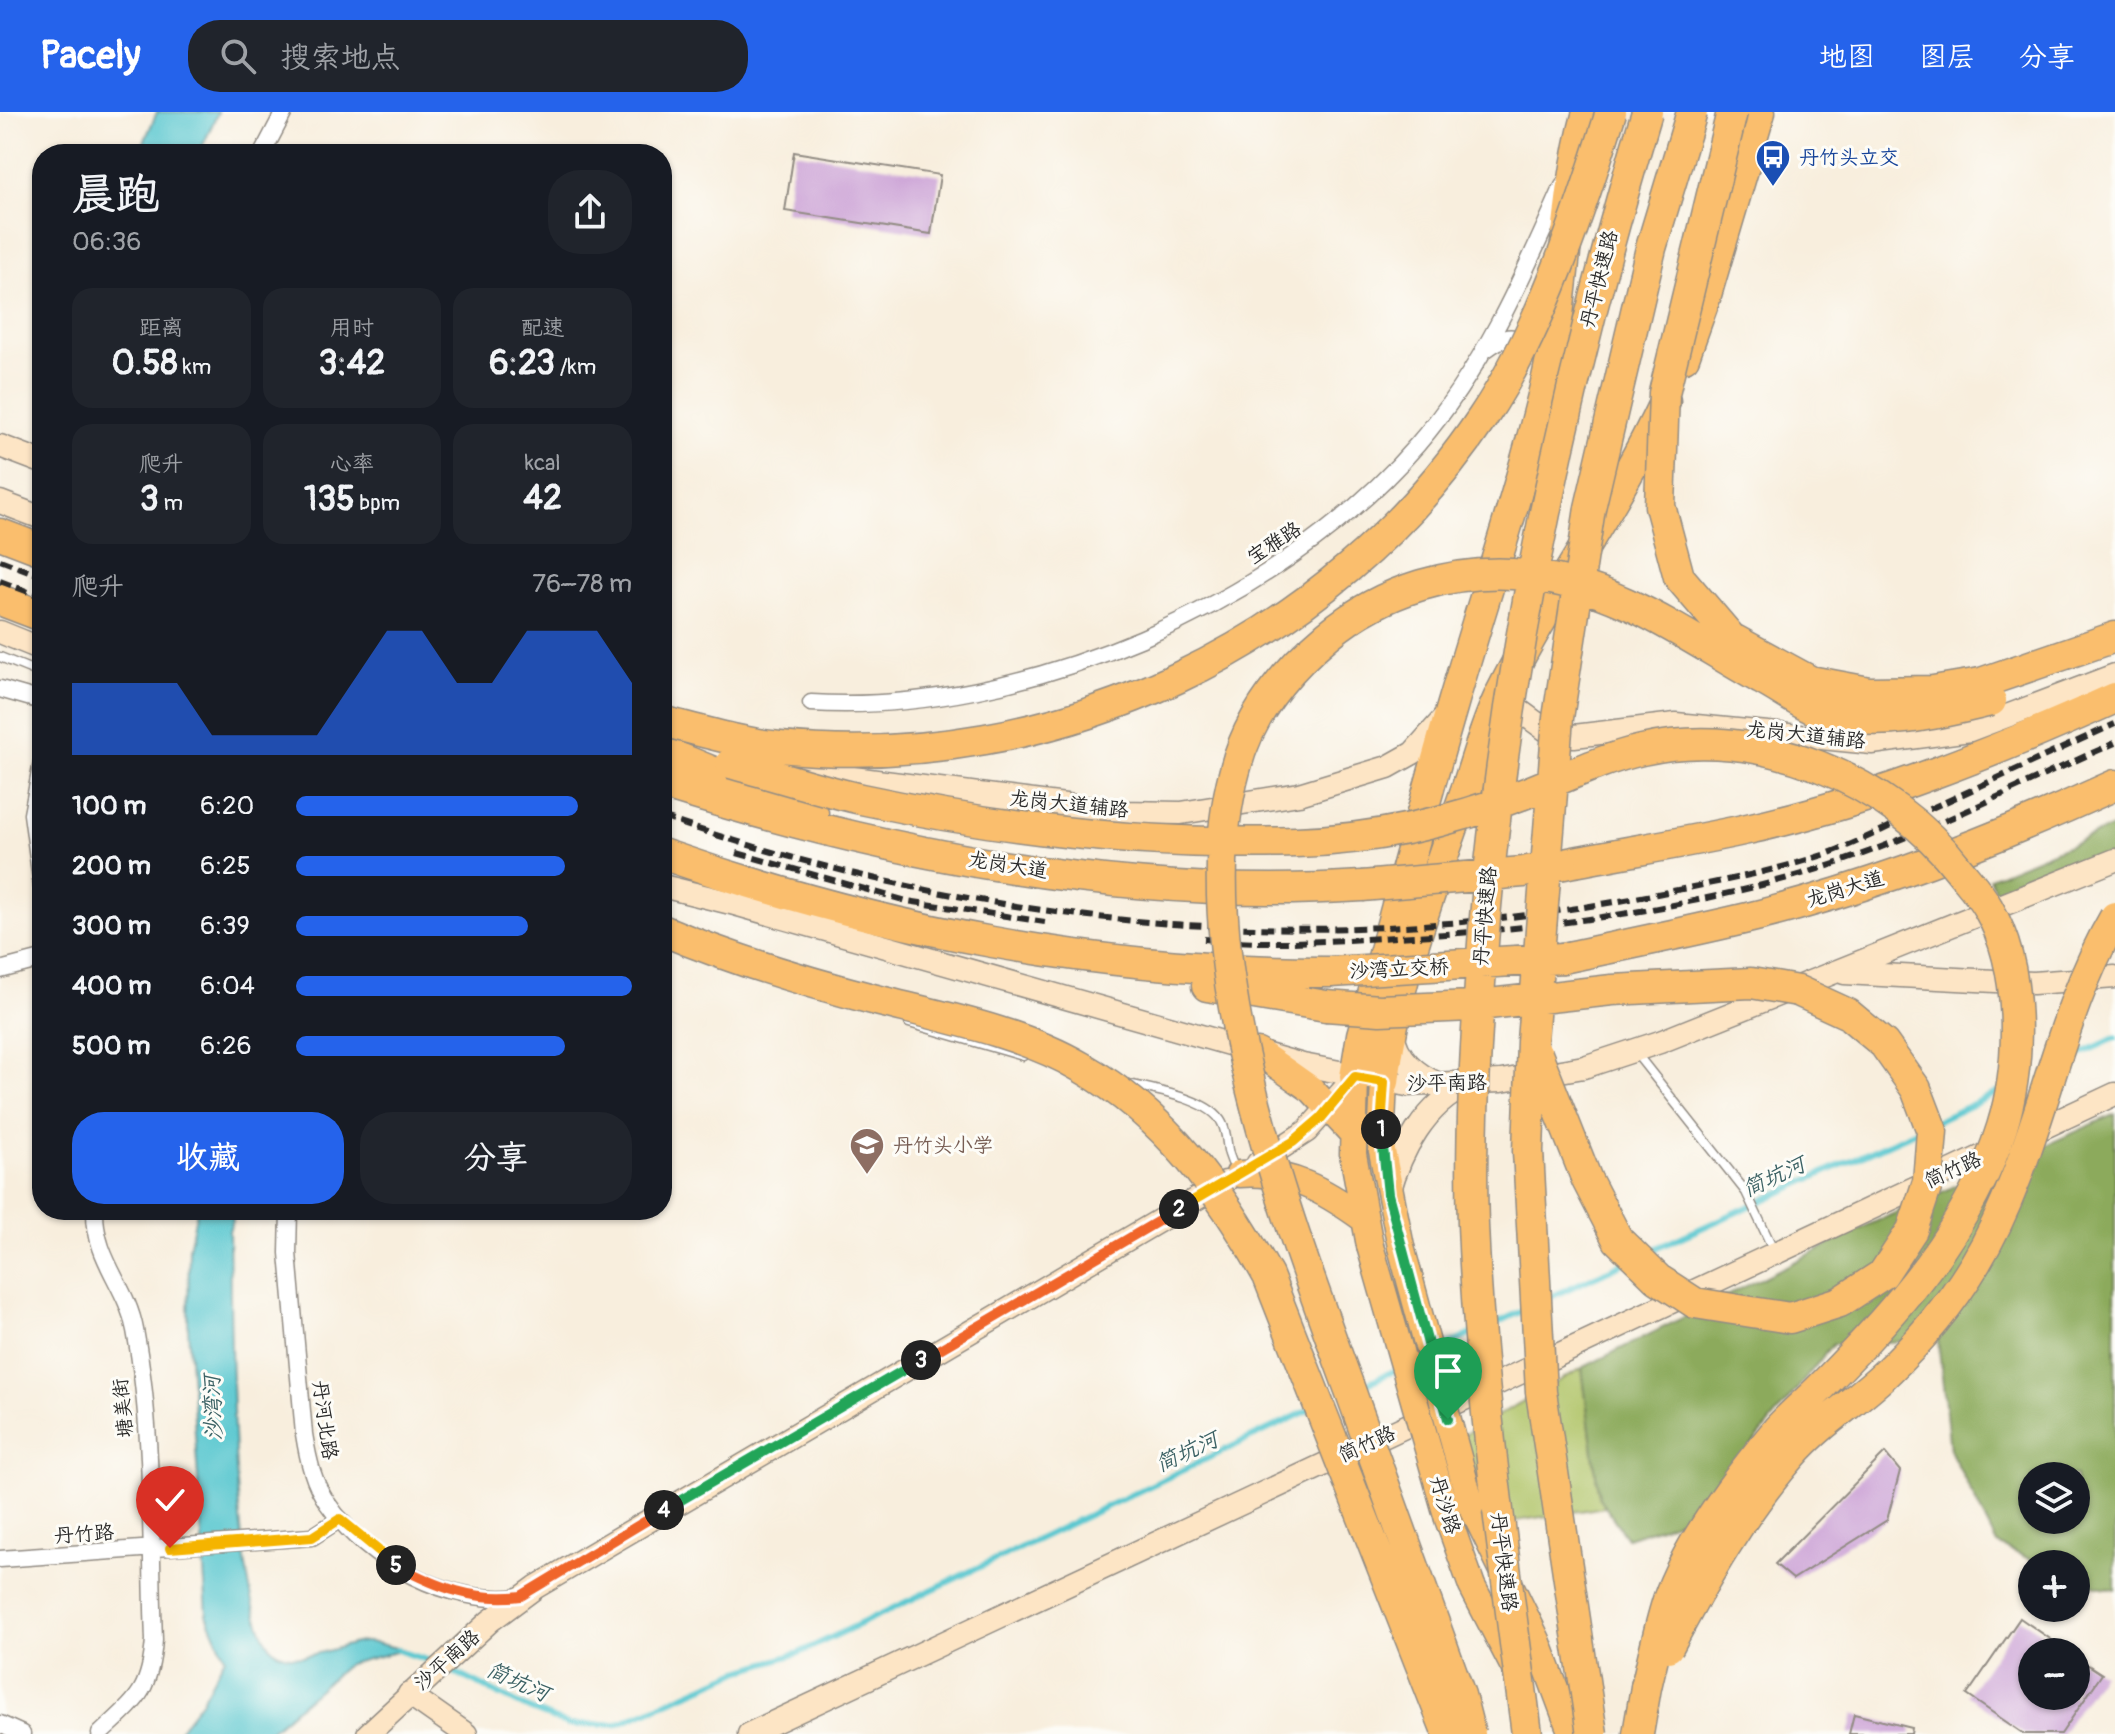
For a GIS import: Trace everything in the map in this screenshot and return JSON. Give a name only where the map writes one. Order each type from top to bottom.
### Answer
[{"type":"highway","points":[[1380,1060],[1362,1035],[1452,707],[1512,514],[1549,370],[1561,293],[1575,159],[1588,112]]},
{"type":"highway","points":[[672,724],[727,738],[780,747],[855,749],[976,740],[1064,721],[1175,681],[1270,628],[1375,546],[1422,499],[1485,415],[1565,247],[1611,112]]},
{"type":"highway","name":"丹平快速路","points":[[1527,1734],[1483,1396],[1474,1237],[1474,1072],[1484,917],[1504,734],[1533,572],[1603,263],[1647,112]]},
{"type":"highway","points":[[1592,1734],[1541,1392],[1528,1151],[1532,1041],[1558,718],[1590,508],[1648,263],[1692,112]]},
{"type":"highway","points":[[1732,112],[1664,393],[1660,506],[1679,577],[1731,638],[1810,681],[1869,692],[1986,692],[2115,646]]},
{"type":"highway","points":[[1380,1060],[1446,849],[1499,696],[1549,604],[1638,459],[1679,370],[1705,298],[1760,112]]},
{"type":"highway","points":[[0,533],[32,538]]},
{"type":"highway","points":[[0,533],[32,546]]},
{"type":"highway","points":[[1470,1734],[1460,1695],[1304,1263],[1263,1134],[1246,1063],[1229,961],[1222,872],[1225,824],[1235,769],[1251,725],[1283,676],[1353,614],[1404,589],[1463,576],[1521,574],[1580,583],[1642,609],[1825,713],[1888,720],[1933,716],[2115,637]]},
{"type":"highway","points":[[0,600],[32,612]]},
{"type":"highway","name":"龙岗大道","points":[[672,787],[771,818],[896,847],[1062,874],[1198,887],[1362,886],[1509,873],[1745,830],[1851,800],[2034,735],[2115,698]]},
{"type":"highway","points":[[731,763],[855,798],[936,813],[1076,832],[1293,842],[1364,836],[1450,817],[1522,795],[1641,750],[1683,743],[1723,743],[1771,752],[1872,789],[1918,824],[1954,862],[1989,909],[2011,975],[2017,1050],[2004,1120],[1982,1184],[1948,1240],[1827,1382],[1782,1424],[1736,1481],[1702,1535],[1670,1595],[1646,1687],[1638,1734]]},
{"type":"highway","points":[[672,755],[896,847]]},
{"type":"highway","name":"龙岗大道","points":[[1563,958],[1761,915],[1884,878],[2007,832],[2115,785]]},
{"type":"highway","points":[[672,857],[743,882],[905,926],[1063,956],[1136,965],[1209,986],[1326,1006],[1380,1010],[1471,1006],[1612,990],[1751,983],[1798,991],[1848,1014],[1884,1044],[1916,1089],[1932,1131],[1928,1182],[1912,1230],[1883,1274],[1840,1302],[1790,1318],[1695,1303],[1658,1279],[1618,1240],[1587,1180],[1532,1041]]},
{"type":"highway","points":[[1646,1687],[1710,1570],[1754,1503],[1793,1453],[1835,1412],[1883,1376],[1939,1316],[1976,1262],[2017,1172],[2086,972],[2115,917]]},
{"type":"highway","points":[[672,934],[811,983],[983,1027],[1080,1066],[1139,1108],[1191,1156],[1231,1210],[1268,1276],[1448,1734]]},
{"type":"highway","name":"沙湾立交桥","points":[[1136,965],[1201,971],[1331,972],[1563,958]]},
{"type":"main road","points":[[0,446],[32,458]]},
{"type":"main road","points":[[0,502],[32,514]]},
{"type":"main road","points":[[0,632],[32,645]]},
{"type":"main road","name":"龙岗大道辅路","points":[[1499,696],[1546,730],[1574,736],[1676,724],[1872,743],[1970,730],[2115,675]]},
{"type":"main road","name":"龙岗大道辅路","points":[[672,742],[731,763],[1121,812],[1181,813],[1299,794],[1388,767],[1413,753],[1433,735],[1452,707]]},
{"type":"main road","name":"沙平南路","points":[[368,1734],[427,1677],[521,1596],[1293,1142],[1380,1060],[1440,1085],[1541,1076],[1635,1051],[2115,860]]},
{"type":"main road","points":[[672,888],[1258,1052],[1380,1060],[1394,1041],[1405,1060],[1421,1075],[1440,1085]]},
{"type":"main road","points":[[1835,972],[2033,983],[2115,977]]},
{"type":"main road","points":[[1172,1028],[1201,1040],[1226,1058],[1250,1091],[1256,1130],[1239,1174],[1288,1176],[1316,1187],[1364,1219]]},
{"type":"main road","points":[[1258,1052],[1302,1082],[1352,1133]]},
{"type":"main road","name":"丹沙路","points":[[1380,1060],[1352,1133],[1370,1246],[1448,1519],[1472,1586],[1507,1652],[1540,1734]]},
{"type":"main road","name":"丹沙路","points":[[1380,1060],[1380,1124],[1388,1194],[1471,1505],[1537,1640],[1572,1734]]},
{"type":"main road","points":[[1388,1194],[1404,1153],[1423,1123],[1446,1098],[1473,1083]]},
{"type":"main road","name":"简竹路","points":[[749,1734],[1772,1247],[2115,1094]]},
{"type":"main road","points":[[409,1694],[466,1734]]},
{"type":"street","points":[[267,144],[284,112]]},
{"type":"street","name":"宝雅路","points":[[811,703],[850,706],[944,699],[1086,660],[1192,615],[1278,566],[1348,516],[1418,444],[1481,353],[1515,295],[1575,159]]},
{"type":"street","points":[[1481,353],[1507,336],[1517,336],[1533,346],[1549,370]]},
{"type":"street","points":[[0,689],[32,698]]},
{"type":"street","points":[[0,970],[32,962]]},
{"type":"street","name":"塘美街","points":[[95,1220],[96,1241],[135,1327],[147,1432],[151,1549],[151,1673],[138,1698],[100,1734]]},
{"type":"street","name":"丹河北路","points":[[289,1220],[288,1253],[304,1434],[316,1483],[340,1519],[378,1554],[421,1578],[473,1597],[497,1600],[521,1596]]},
{"type":"street","name":"丹竹路","points":[[0,1559],[312,1537],[340,1519]]},
{"type":"street","points":[[0,1724],[22,1734]]},
{"type":"lane","points":[[0,657],[32,670]]},
{"type":"lane","points":[[672,943],[734,968],[862,1008]]},
{"type":"lane","points":[[904,1021],[1028,1057]]},
{"type":"lane","points":[[1635,1051],[1746,1192],[1772,1247]]},
{"type":"lane","points":[[1042,1061],[1173,1096],[1216,1113],[1224,1126],[1226,1154],[1239,1174]]},
{"type":"green space","points":[[2115,826],[2115,854],[1997,896],[1990,878]]},
{"type":"green space","points":[[2115,1114],[2115,1590],[2090,1584],[2090,1550],[2018,1550],[2018,1554],[1997,1544],[1950,1450],[1938,1340],[1833,1344],[1696,1515],[1627,1538],[1599,1498],[1582,1368],[1866,1226]]},
{"type":"green space","points":[[1582,1368],[1599,1498],[1605,1507],[1484,1526],[1463,1435]]},
{"type":"water","points":[[157,112],[218,112],[204,144],[143,144]]},
{"type":"water","name":"沙湾河","points":[[195,1220],[232,1220],[229,1231],[235,1457],[250,1587],[262,1631],[279,1653],[288,1656],[309,1655],[362,1642],[404,1650],[348,1664],[266,1734],[176,1734],[202,1700],[225,1657],[207,1615],[188,1328],[189,1248]]},
{"type":"building","points":[[794,152],[940,175],[931,234],[785,211]]},
{"type":"building","points":[[1885,1453],[1900,1471],[1887,1520],[1793,1579],[1775,1564]]},
{"type":"building","points":[[2018,1621],[2026,1622],[2049,1638],[2018,1638],[2018,1710],[2077,1710],[2061,1734],[2024,1734],[1967,1695]]},
{"type":"building","points":[[2090,1666],[2102,1674],[2090,1692]]},
{"type":"building","points":[[1854,1714],[1912,1728],[1911,1734],[1849,1734]]},
{"type":"waterway","name":"简坑河","points":[[2068,1060],[2115,1038]]},
{"type":"waterway","name":"简坑河","points":[[1937,1121],[1999,1092]]},
{"type":"waterway","name":"简坑河","points":[[1646,1253],[1923,1128]]},
{"type":"waterway","name":"简坑河","points":[[1544,1300],[1628,1261]]},
{"type":"waterway","name":"简坑河","points":[[1490,1326],[1527,1309]]},
{"type":"waterway","name":"简坑河","points":[[1436,1351],[1472,1334]]},
{"type":"waterway","name":"简坑河","points":[[1359,1387],[1396,1370]]},
{"type":"waterway","name":"简坑河","points":[[446,1668],[569,1725],[617,1724],[739,1671],[799,1653],[1309,1410]]},
{"type":"waterway","name":"简坑河","points":[[397,1650],[436,1663]]},
{"type":"railway","points":[[0,560],[32,572]]},
{"type":"railway","points":[[0,581],[32,593]]},
{"type":"railway","points":[[672,820],[784,855],[907,886],[1030,908],[1155,923],[1280,929],[1405,926],[1531,915],[1657,894],[1806,860],[1855,843],[2115,724]]},
{"type":"railway","points":[[1204,939],[1300,942],[1507,929],[1617,915],[1725,894],[1778,881],[1867,852],[1939,823],[2115,743]]},
{"type":"railway","points":[[737,853],[907,901],[1045,922]]},
{"type":"place","name":"丹竹头立交","points":[[1773,188]]},
{"type":"place","name":"丹竹头小学","points":[[867,1176]]},
{"type":"route","points":[[170,1548],[312,1537],[340,1519],[378,1554],[421,1578],[473,1597],[497,1600],[521,1596],[1293,1142],[1321,1118],[1355,1077],[1384,1082],[1380,1124],[1388,1194],[1448,1419]]}]
